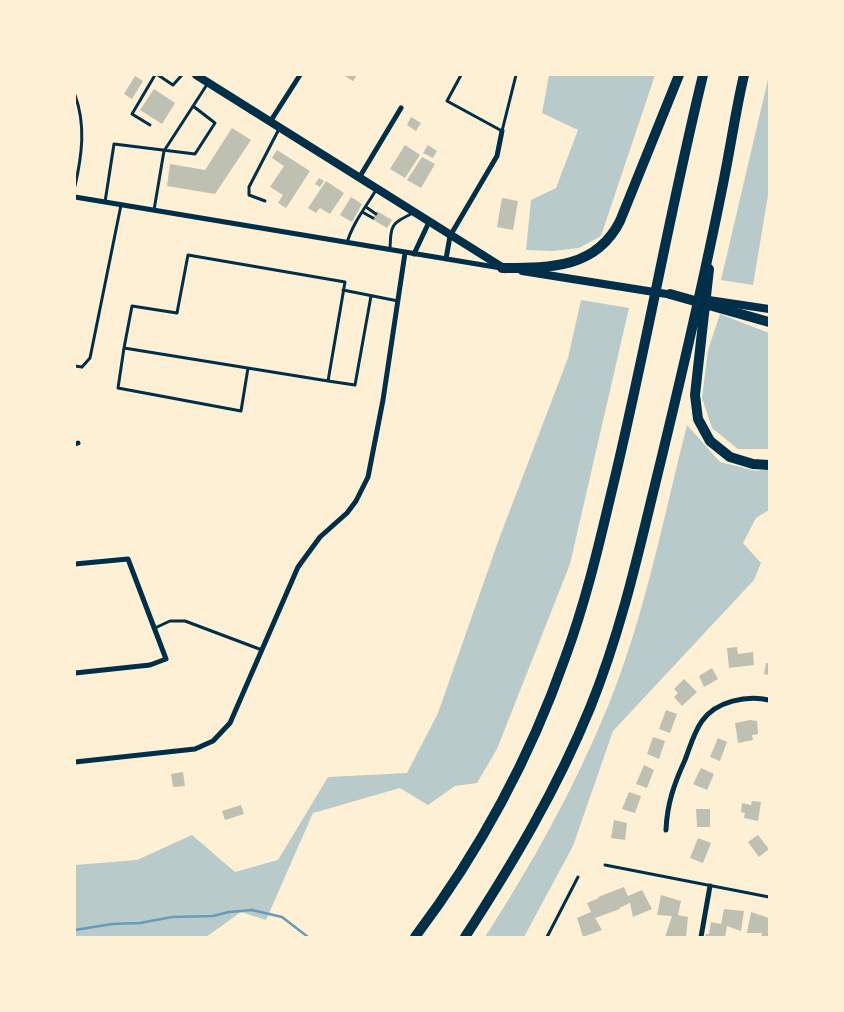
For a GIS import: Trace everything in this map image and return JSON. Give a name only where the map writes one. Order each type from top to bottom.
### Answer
[{"type":"highway","points":[[502,268],[549,268],[584,258],[606,243],[620,221],[679,75]]},
{"type":"highway","points":[[415,937],[449,890],[497,810],[534,735],[556,683],[578,622],[593,568],[648,332],[703,75]]},
{"type":"highway","points":[[472,937],[513,864],[567,760],[590,707],[616,634],[632,579],[690,336],[710,248],[744,75]]},
{"type":"highway","points":[[710,248],[709,281],[695,395],[697,413],[704,431],[719,449],[730,456],[753,464],[769,465]]},
{"type":"highway","points":[[670,294],[769,322]]},
{"type":"highway","points":[[465,937],[513,864]]},
{"type":"main road","points":[[196,75],[502,268],[769,309]]},
{"type":"street","points":[[270,122],[300,75]]},
{"type":"street","points":[[360,178],[401,108]]},
{"type":"street","points":[[446,259],[450,236],[497,156],[502,131]]},
{"type":"street","points":[[75,197],[502,268]]},
{"type":"street","points":[[414,254],[429,222]]},
{"type":"street","points":[[75,762],[194,749],[213,741],[230,723],[298,567],[320,537],[347,513],[364,485],[383,400],[405,253]]},
{"type":"street","points":[[75,564],[128,559],[166,659],[150,665],[75,673]]},
{"type":"street","points":[[666,830],[670,794],[703,720],[710,713],[734,701],[758,698],[769,700]]},
{"type":"street","points":[[701,937],[710,886]]},
{"type":"lane","points":[[150,124],[132,114],[157,75],[173,85],[177,83],[182,75]]},
{"type":"lane","points":[[461,75],[447,100],[502,131],[516,75]]},
{"type":"lane","points":[[154,211],[164,151],[208,83]]},
{"type":"lane","points":[[75,95],[80,108],[82,128],[80,166],[75,186]]},
{"type":"lane","points":[[104,202],[114,144],[195,154],[216,123],[193,106]]},
{"type":"lane","points":[[265,201],[249,195],[249,187],[280,128]]},
{"type":"lane","points":[[346,243],[350,230],[364,213],[376,189]]},
{"type":"lane","points":[[75,366],[82,367],[90,358],[121,205]]},
{"type":"lane","points":[[366,207],[376,214]]},
{"type":"lane","points":[[364,213],[373,218]]},
{"type":"lane","points":[[390,250],[389,228],[392,223],[414,213]]},
{"type":"lane","points":[[248,368],[240,411],[118,388],[132,306],[177,313],[188,255],[344,282],[328,381]]},
{"type":"lane","points":[[343,290],[398,301]]},
{"type":"lane","points":[[124,348],[355,385],[371,296]]},
{"type":"lane","points":[[154,628],[170,622],[185,621],[263,650]]},
{"type":"lane","points":[[605,865],[769,897]]},
{"type":"lane","points":[[547,937],[578,877]]},
{"type":"shaded area","points":[[549,75],[655,75],[601,236],[579,248],[553,251],[526,250],[531,200],[556,188],[578,130],[542,113]]},
{"type":"shaded area","points":[[769,75],[769,189],[753,285],[721,280]]},
{"type":"shaded area","points":[[581,300],[629,308],[570,564],[497,749],[477,783],[455,786],[428,805],[400,788],[313,813],[266,920],[241,912],[206,937],[75,937],[75,865],[137,860],[192,835],[235,872],[278,860],[328,777],[407,773],[438,713],[499,539],[568,358]]},
{"type":"shaded area","points":[[720,314],[769,333],[769,449],[738,449],[712,428],[702,398],[708,350]]},
{"type":"shaded area","points":[[687,425],[720,462],[756,471],[769,469],[769,510],[756,518],[743,543],[761,563],[754,580],[613,731],[573,846],[524,937],[485,937],[552,824],[608,706],[633,637],[643,602]]},
{"type":"building","points":[[343,75],[357,75],[353,81]]},
{"type":"building","points":[[135,76],[143,81],[132,99],[124,94]]},
{"type":"building","points":[[154,89],[175,103],[162,124],[140,110]]},
{"type":"building","points":[[411,117],[421,123],[416,131],[407,125]]},
{"type":"building","points":[[232,128],[251,140],[215,194],[167,186],[170,164],[205,170]]},
{"type":"building","points":[[405,145],[420,155],[405,178],[390,169]]},
{"type":"building","points":[[428,145],[437,151],[433,158],[423,153]]},
{"type":"building","points":[[277,150],[310,171],[286,208],[278,203],[283,195],[270,187],[284,166],[272,158]]},
{"type":"building","points":[[422,157],[435,164],[421,188],[407,180]]},
{"type":"building","points":[[319,178],[324,181],[320,187],[315,184]]},
{"type":"building","points":[[326,181],[344,193],[330,214],[320,208],[316,213],[308,208]]},
{"type":"building","points":[[351,197],[362,204],[352,222],[340,215]]},
{"type":"building","points":[[502,198],[518,201],[513,230],[497,227]]},
{"type":"building","points":[[377,211],[392,220],[387,228],[372,219]]},
{"type":"building","points":[[737,647],[738,654],[753,652],[754,665],[729,668],[727,648]]},
{"type":"building","points":[[766,663],[769,663],[769,675],[764,674]]},
{"type":"building","points":[[712,668],[718,679],[704,687],[699,676]]},
{"type":"building","points":[[684,679],[697,692],[682,706],[674,697],[678,693],[674,689]]},
{"type":"building","points":[[666,710],[677,714],[670,733],[659,729]]},
{"type":"building","points":[[750,720],[757,721],[758,734],[752,735],[753,740],[738,743],[735,723]]},
{"type":"building","points":[[653,737],[665,741],[659,759],[647,754]]},
{"type":"building","points":[[718,738],[727,742],[720,761],[710,757]]},
{"type":"building","points":[[644,765],[654,770],[647,788],[636,784]]},
{"type":"building","points":[[701,768],[714,774],[707,790],[693,784]]},
{"type":"building","points":[[183,772],[185,786],[173,787],[171,774]]},
{"type":"building","points":[[629,792],[641,796],[635,813],[622,809]]},
{"type":"building","points":[[752,801],[761,802],[758,821],[744,818],[745,813],[741,812],[742,803],[751,805]]},
{"type":"building","points":[[241,805],[244,814],[225,820],[222,811]]},
{"type":"building","points":[[696,809],[710,809],[710,827],[697,827]]},
{"type":"building","points":[[614,820],[627,823],[625,840],[611,838]]},
{"type":"building","points":[[758,835],[769,849],[759,857],[748,842]]},
{"type":"building","points":[[698,838],[711,843],[703,863],[690,858]]},
{"type":"building","points":[[624,887],[628,896],[642,890],[652,909],[633,917],[630,903],[620,909],[595,918],[602,930],[583,937],[577,918],[591,912],[587,903]]},
{"type":"building","points":[[661,895],[681,901],[678,915],[688,917],[686,937],[665,937],[672,916],[657,915]]},
{"type":"building","points":[[724,909],[744,911],[741,931],[727,926],[725,937],[705,937],[706,934],[709,934],[711,922],[721,924]]},
{"type":"building","points":[[751,912],[769,918],[769,937],[761,937],[762,933],[747,933]]},
{"type":"waterway","points":[[75,930],[112,924],[140,923],[172,917],[213,916],[229,912],[252,910],[282,917],[308,937]]}]
